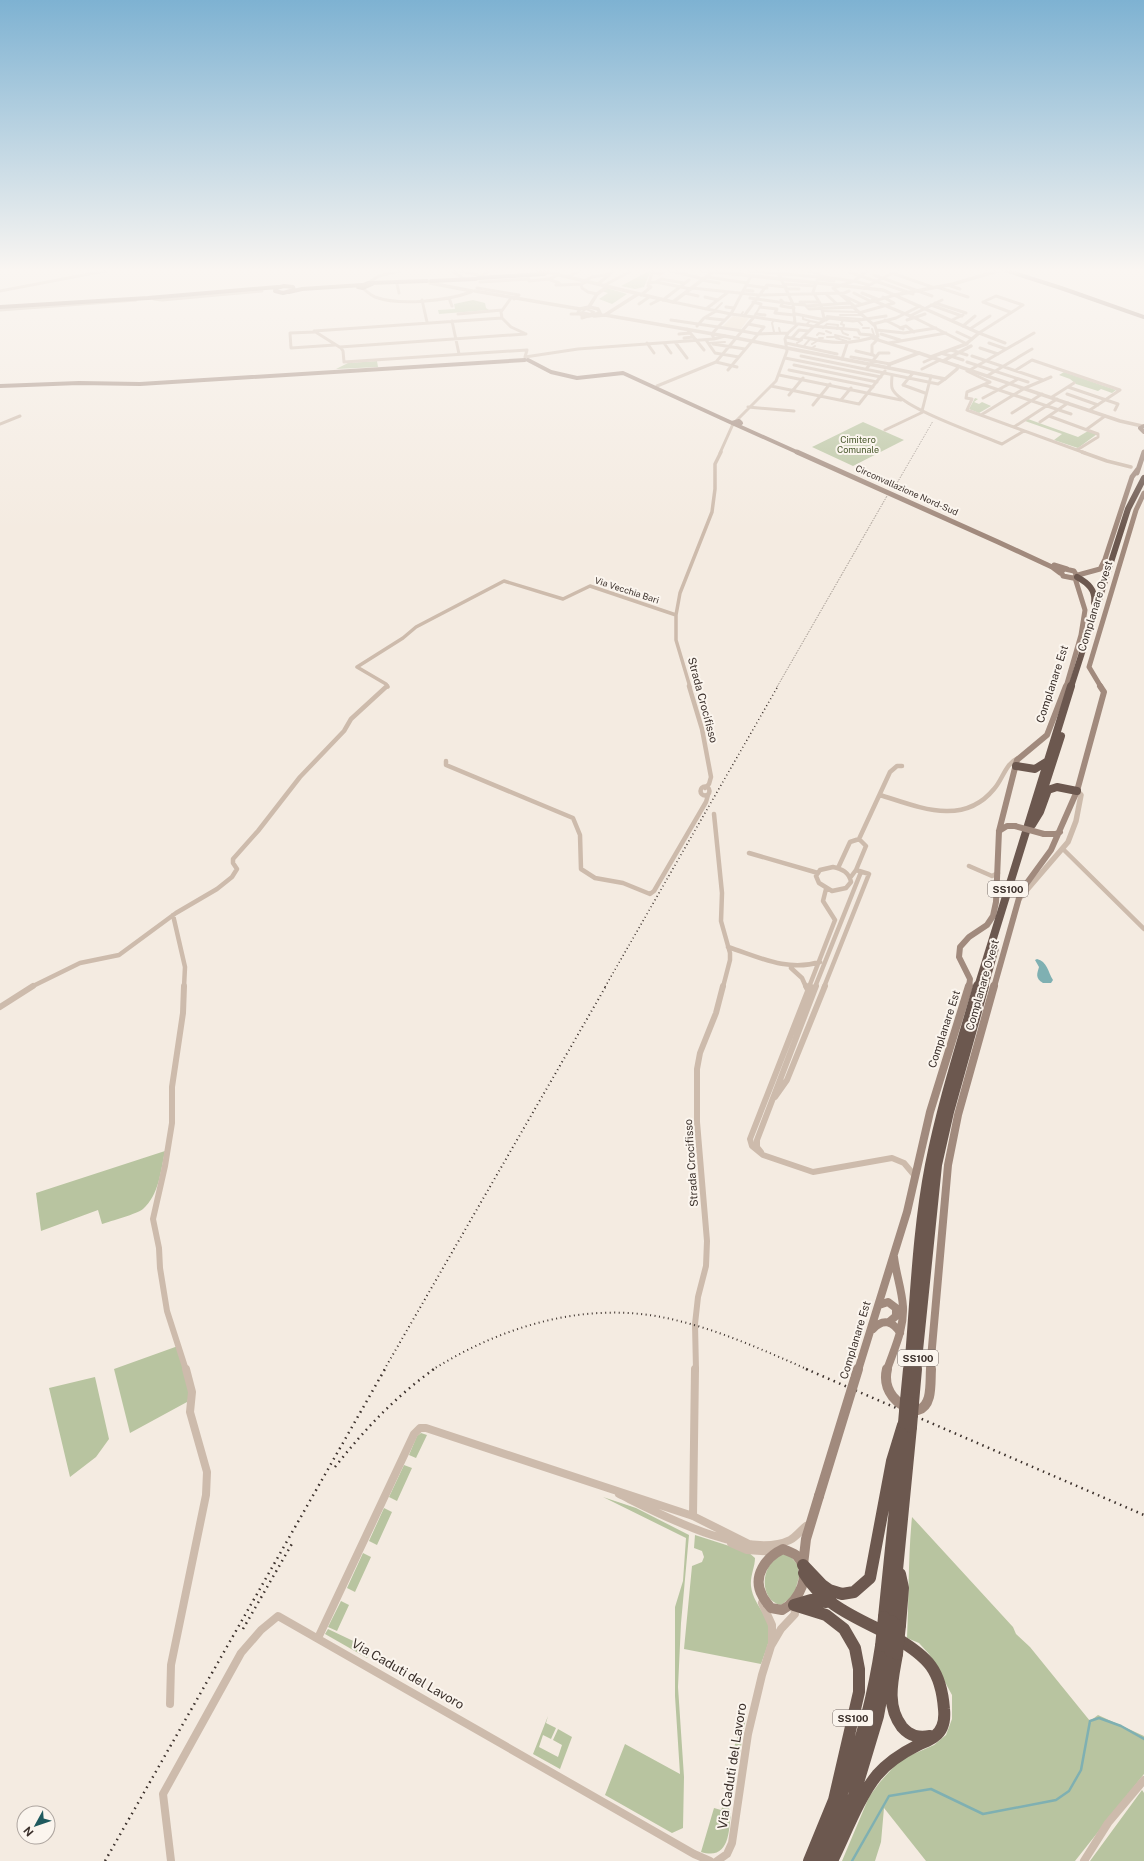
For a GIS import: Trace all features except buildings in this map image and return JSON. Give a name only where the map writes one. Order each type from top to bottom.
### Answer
[{"type":"highway","name":"SS100","points":[[821,1861],[854,1796],[878,1716],[889,1650],[906,1425],[930,1223],[937,1165],[951,1104],[1092,619],[1127,511],[1144,478]]},
{"type":"highway","name":"SS100","points":[[909,1401],[922,1223],[930,1166],[942,1112],[978,984],[1042,777],[1049,763],[1132,509],[1144,485]]},
{"type":"highway","name":"SS100","points":[[1076,575],[1088,584],[1095,593],[1092,619]]},
{"type":"highway","points":[[1016,766],[1038,769],[1049,763],[1052,778],[1055,782],[1077,791]]},
{"type":"highway","points":[[1016,766],[1031,771],[1042,777]]},
{"type":"highway","name":"SS100","points":[[1032,825],[1040,812],[1048,790],[1057,787],[1077,791]]},
{"type":"highway","name":"SS100","points":[[906,1425],[898,1563],[902,1588],[892,1621],[889,1650],[891,1694],[893,1714],[908,1734],[920,1738],[935,1736]]},
{"type":"highway","name":"SS100","points":[[804,1569],[809,1569],[823,1585],[838,1593],[849,1594],[860,1589],[870,1578],[892,1461],[906,1425]]},
{"type":"highway","points":[[804,1569],[812,1588],[830,1603],[910,1646],[926,1658],[939,1680],[945,1705],[945,1717],[941,1729],[935,1736],[898,1755],[876,1776],[864,1795],[832,1861]]},
{"type":"highway","points":[[798,1609],[811,1600],[830,1603]]},
{"type":"highway","name":"SS100","points":[[798,1609],[827,1616],[844,1629],[856,1650],[861,1676],[860,1692],[834,1800],[820,1831],[810,1861]]},
{"type":"highway","name":"SS100","points":[[810,1861],[829,1827],[852,1772],[871,1709],[877,1680],[889,1650]]},
{"type":"main road","name":"Circonvallazione Nord-Sud","points":[[526,359],[547,371],[563,376],[586,378],[621,372],[1047,562],[1067,569],[1076,575]]},
{"type":"main road","points":[[0,385],[79,383],[140,384],[526,359]]},
{"type":"main road","name":"Circonvallazione Nord-Sud","points":[[637,380],[656,386],[1025,554],[1060,572],[1065,577]]},
{"type":"main road","points":[[1127,511],[1127,503],[1144,455]]},
{"type":"main road","points":[[1065,577],[1100,569],[1105,559],[1132,477],[1138,469]]},
{"type":"main road","name":"Complanare Ovest","points":[[894,1257],[894,1271],[903,1305],[902,1327],[887,1374],[886,1387],[889,1393],[902,1404],[920,1410],[925,1407],[928,1402],[942,1221],[948,1165],[956,1122],[1021,891],[1054,843],[1077,791],[1104,692],[1089,667],[1136,510],[1144,493]]},
{"type":"main road","points":[[1060,572],[1067,569]]},
{"type":"main road","points":[[1076,575],[1077,587]]},
{"type":"main road","name":"Complanare Est","points":[[804,1569],[806,1539],[812,1517],[894,1257],[907,1212],[930,1112],[969,988],[970,979],[959,957],[960,948],[969,937],[986,925],[993,916],[996,902],[999,831],[1018,758],[1044,739],[1048,733],[1067,682],[1084,621],[1085,608],[1077,587],[1065,577]]},
{"type":"main road","points":[[1002,817],[1015,826]]},
{"type":"main road","points":[[999,831],[1007,826],[1015,826],[1044,834],[1056,834],[1060,832]]},
{"type":"main road","points":[[1044,834],[1054,843]]},
{"type":"main road","points":[[879,1305],[888,1302],[896,1308],[896,1316],[889,1322]]},
{"type":"main road","points":[[870,1332],[880,1322],[889,1322],[896,1326],[900,1333]]},
{"type":"main road","points":[[783,1549],[791,1551],[798,1556],[804,1569],[803,1584],[798,1609],[782,1611],[774,1609],[764,1599],[760,1592],[759,1582],[763,1566],[774,1552],[783,1549]]},
{"type":"street","points":[[344,357],[344,362],[418,357]]},
{"type":"street","points":[[526,359],[536,357]]},
{"type":"street","points":[[656,386],[716,362],[720,357]]},
{"type":"street","points":[[728,370],[739,357]]},
{"type":"street","points":[[784,376],[800,357]]},
{"type":"street","points":[[805,357],[940,384],[958,367]]},
{"type":"street","points":[[789,395],[821,357]]},
{"type":"street","points":[[835,357],[864,359],[872,363]]},
{"type":"street","points":[[841,400],[872,363],[875,357]]},
{"type":"street","points":[[771,386],[859,404],[889,366],[910,357]]},
{"type":"street","points":[[929,357],[1052,397],[1142,429]]},
{"type":"street","points":[[922,369],[952,357],[963,360]]},
{"type":"street","points":[[975,357],[1043,380]]},
{"type":"street","points":[[968,369],[978,366],[994,357]]},
{"type":"street","points":[[987,376],[1019,357]]},
{"type":"street","points":[[676,615],[680,593],[712,512],[715,489],[715,464],[736,423],[748,407],[771,386],[779,375],[785,358],[880,376]]},
{"type":"street","points":[[850,358],[945,379]]},
{"type":"street","points":[[813,405],[850,358]]},
{"type":"street","points":[[924,362],[932,358]]},
{"type":"street","points":[[951,364],[959,359]]},
{"type":"street","points":[[1016,370],[1032,360],[1120,390],[1090,410]]},
{"type":"street","points":[[716,362],[738,367]]},
{"type":"street","points":[[967,362],[1028,382]]},
{"type":"street","points":[[794,365],[877,382]]},
{"type":"street","points":[[929,365],[934,367]]},
{"type":"street","points":[[968,369],[968,372],[990,382],[968,392],[966,398],[972,399],[968,410],[1108,461],[1130,467]]},
{"type":"street","points":[[789,370],[873,387]]},
{"type":"street","points":[[913,373],[904,385],[925,393]]},
{"type":"street","points":[[779,375],[902,400],[923,412],[1002,444],[1024,430]]},
{"type":"street","points":[[892,375],[892,388],[902,400]]},
{"type":"street","points":[[923,412],[925,393],[931,376]]},
{"type":"street","points":[[980,415],[1025,388],[1051,377]]},
{"type":"street","points":[[983,398],[1018,379]]},
{"type":"street","points":[[1052,397],[1074,383]]},
{"type":"street","points":[[984,385],[1071,414]]},
{"type":"street","points":[[1068,387],[1118,404],[1115,410]]},
{"type":"street","points":[[1012,413],[1042,394]]},
{"type":"street","points":[[1067,394],[1098,405]]},
{"type":"street","points":[[1074,405],[1090,395]]},
{"type":"street","points":[[1014,427],[1057,399]]},
{"type":"street","points":[[1043,421],[1068,403]]},
{"type":"street","points":[[748,407],[794,411]]},
{"type":"street","points":[[885,430],[923,412]]},
{"type":"street","points":[[0,424],[20,416]]},
{"type":"street","points":[[1049,416],[1087,429],[1099,435],[1083,448],[1077,450]]},
{"type":"street","points":[[1087,429],[1105,416]]},
{"type":"street","name":"Via Vecchia Bari","points":[[173,915],[217,888],[237,871],[237,867],[232,861],[233,859],[258,831],[300,777],[344,731],[351,720],[388,687],[386,684],[357,667],[403,638],[416,627],[504,581],[563,599],[568,598],[590,586],[676,615]]},
{"type":"street","name":"Strada Crocifisso","points":[[676,615],[674,626],[678,645],[698,713],[711,780],[707,791]]},
{"type":"street","points":[[880,795],[939,812],[962,812],[971,809],[989,796],[999,784],[1008,764],[1018,758]]},
{"type":"street","points":[[446,761],[446,765],[572,818],[578,824],[581,869],[585,873],[593,877],[623,883],[650,894],[654,891],[706,802],[707,791],[700,789],[699,792],[706,802]]},
{"type":"street","points":[[838,868],[850,842],[859,838],[894,768],[902,766]]},
{"type":"street","points":[[1019,899],[1063,849],[1072,835],[1081,795],[1077,791]]},
{"type":"street","name":"Strada Crocifisso","points":[[693,1516],[696,1416],[695,1324],[698,1297],[706,1266],[707,1241],[697,1122],[697,1069],[700,1053],[716,1013],[730,960],[721,916],[722,893],[714,814]]},
{"type":"street","points":[[763,1155],[757,1147],[757,1140],[859,871],[866,846],[859,838]]},
{"type":"street","points":[[1063,849],[1144,929]]},
{"type":"street","points":[[749,853],[818,873]]},
{"type":"street","points":[[969,866],[992,876],[998,873]]},
{"type":"street","points":[[824,868],[838,868],[846,872],[850,878],[849,886],[842,890],[826,889],[817,880],[818,873],[824,868]]},
{"type":"street","points":[[850,878],[859,871]]},
{"type":"street","points":[[826,889],[823,901],[836,920],[750,1139],[752,1146],[763,1155],[813,1172],[892,1158],[904,1163],[915,1176]]},
{"type":"street","points":[[0,1007],[42,982],[77,964],[119,955],[173,915],[186,974],[184,1005],[172,1087],[172,1123],[165,1166],[153,1219],[159,1248],[164,1298],[193,1392],[189,1406],[190,1412],[208,1478],[171,1665],[170,1704]]},
{"type":"street","points":[[728,947],[788,966],[802,968],[820,962]]},
{"type":"street","points":[[788,966],[802,978],[808,990]]},
{"type":"street","points":[[318,1638],[414,1434],[420,1428],[426,1428],[693,1516],[749,1544]]},
{"type":"street","points":[[598,1485],[689,1528],[747,1550],[774,1552]]},
{"type":"street","points":[[721,1539],[768,1546],[784,1543],[797,1536],[812,1517]]},
{"type":"street","points":[[760,1592],[761,1600],[772,1625],[771,1646]]},
{"type":"street","points":[[771,1646],[781,1629],[798,1609]]},
{"type":"street","name":"Via Caduti del Lavoro","points":[[171,1861],[163,1794],[241,1653],[261,1630],[278,1616],[707,1861]]},
{"type":"street","name":"Via Caduti del Lavoro","points":[[717,1861],[722,1859],[729,1852],[732,1843],[748,1734],[771,1646]]},
{"type":"street","points":[[1084,1861],[1108,1823],[1144,1780]]},
{"type":"green space","points":[[377,361],[378,367],[336,369],[348,363]]},
{"type":"green space","points":[[1064,372],[1116,390],[1112,393],[1101,389],[1098,391],[1076,384],[1070,379],[1059,375]]},
{"type":"green space","points":[[975,398],[978,399],[974,402],[979,404],[982,402],[991,406],[979,413],[969,409]]},
{"type":"green space","points":[[1028,419],[1078,437],[1088,431],[1097,434],[1078,448],[1054,440],[1062,434],[1025,421]]},
{"type":"green space","name":"Cimitero Comunale","points":[[863,422],[904,440],[853,466],[812,447]]},
{"type":"green space","points":[[165,1151],[156,1190],[153,1197],[140,1211],[102,1224],[98,1210],[41,1231],[36,1193]]},
{"type":"green space","points":[[178,1346],[192,1389],[187,1402],[130,1433],[114,1369]]},
{"type":"green space","points":[[95,1377],[109,1439],[96,1457],[70,1477],[49,1388]]},
{"type":"green space","points":[[421,1433],[427,1435],[416,1458],[409,1455],[417,1436]]},
{"type":"green space","points":[[404,1465],[412,1468],[397,1501],[389,1497]]},
{"type":"green space","points":[[603,1497],[636,1508],[689,1535],[681,1623],[678,1687],[684,1777],[683,1828],[672,1833],[605,1795],[625,1744],[680,1774],[675,1696],[675,1607],[683,1581],[686,1538]]},
{"type":"green space","points":[[384,1508],[392,1512],[377,1545],[369,1541]]},
{"type":"green space","points":[[912,1517],[1013,1627],[1016,1634],[1030,1647],[1090,1721],[1098,1715],[1144,1736],[1144,1774],[1075,1861],[926,1861],[884,1808],[881,1842],[875,1861],[842,1861],[869,1797],[880,1782],[900,1760],[934,1745],[946,1735],[952,1719],[952,1695],[939,1671],[929,1654],[919,1643],[907,1638]]},
{"type":"green space","points":[[695,1535],[748,1552],[755,1558],[751,1579],[752,1593],[770,1628],[768,1646],[761,1664],[684,1649],[692,1566],[702,1562],[704,1557],[702,1551],[694,1548]]},
{"type":"green space","points":[[363,1553],[371,1557],[355,1592],[347,1588]]},
{"type":"green space","points":[[781,1554],[789,1555],[798,1565],[799,1577],[794,1595],[781,1605],[771,1600],[768,1596],[765,1579],[769,1566]]},
{"type":"green space","points":[[341,1601],[349,1605],[337,1631],[328,1627]]},
{"type":"green space","points":[[328,1629],[368,1648],[369,1655],[367,1658],[325,1634]]},
{"type":"green space","points":[[548,1716],[546,1723],[556,1728],[551,1739],[543,1735],[539,1747],[558,1757],[562,1745],[553,1740],[558,1729],[572,1737],[560,1769],[533,1754]]},
{"type":"green space","points":[[744,1716],[746,1717],[739,1758],[730,1760]]},
{"type":"green space","points":[[1142,1790],[1144,1793],[1144,1861],[1090,1861]]},
{"type":"green space","points":[[724,1803],[731,1811],[730,1827],[726,1842],[723,1848],[718,1852],[711,1854],[701,1852],[714,1808],[721,1810]]},
{"type":"water","points":[[1037,959],[1043,962],[1047,967],[1053,980],[1051,983],[1043,983],[1038,978],[1037,974],[1039,967],[1035,960]]},
{"type":"waterway","points":[[852,1861],[889,1796],[931,1789],[983,1814],[1056,1800],[1069,1791],[1081,1770],[1090,1721],[1099,1718],[1121,1726],[1144,1739]]},
{"type":"railway","points":[[893,490],[933,421]]},
{"type":"railway","points":[[777,687],[887,496]]},
{"type":"railway","points":[[605,987],[778,686]]},
{"type":"railway","points":[[384,1370],[606,986]]},
{"type":"railway","points":[[432,1370],[488,1340],[518,1329],[549,1320],[580,1315],[611,1313],[643,1314],[675,1320],[710,1330],[743,1342],[809,1370]]},
{"type":"railway","points":[[105,1861],[385,1369]]},
{"type":"railway","points":[[335,1467],[393,1403],[434,1369]]},
{"type":"railway","points":[[806,1369],[1144,1515]]},
{"type":"railway","points":[[243,1629],[293,1542]]}]
